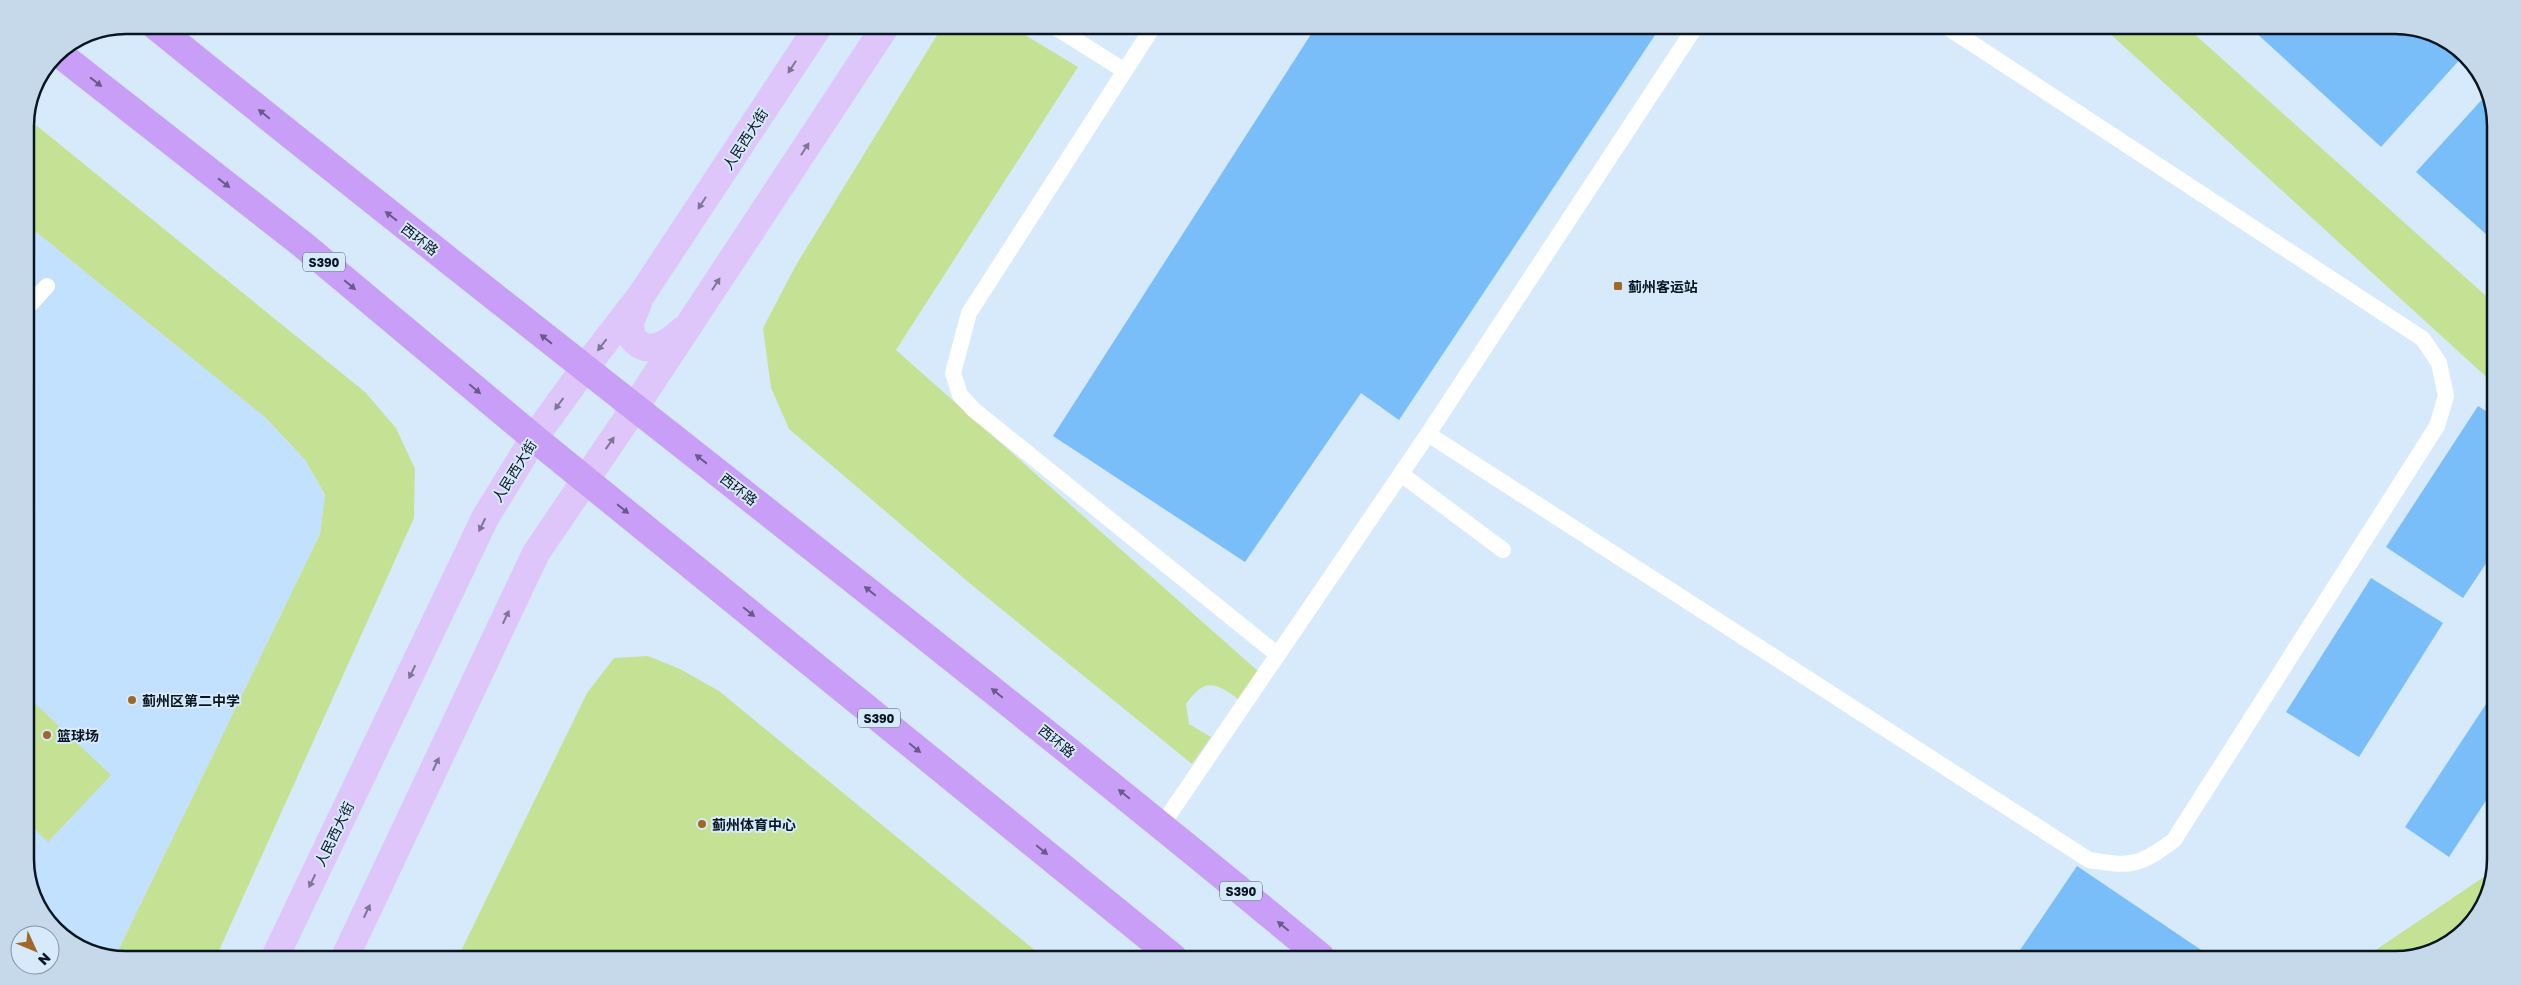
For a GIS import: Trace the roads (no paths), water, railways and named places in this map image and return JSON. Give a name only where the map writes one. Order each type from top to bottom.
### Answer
[{"type":"highway","name":"西环路","points":[[165,34],[349,183],[584,369],[861,583],[1162,825],[1313,951]]},
{"type":"highway","name":"S390","points":[[65,57],[302,244],[534,438],[1167,951]]},
{"type":"main road","name":"人民西大街","points":[[278,951],[485,518],[534,438],[642,294],[813,34]]},
{"type":"main road","points":[[348,951],[536,553],[635,407],[880,34]]},
{"type":"main road","points":[[642,294],[630,322],[631,336],[635,342],[643,347],[652,349],[662,346],[689,325]]},
{"type":"lane","points":[[1067,34],[1124,71]]},
{"type":"lane","points":[[1148,34],[969,313],[953,372],[960,395],[974,410],[1278,655]]},
{"type":"lane","points":[[1162,825],[1428,434],[1691,34]]},
{"type":"lane","points":[[1428,434],[2089,860],[2121,865],[2151,858],[2163,849],[2174,840],[2437,426],[2446,396],[2439,363],[2423,339],[1958,34]]},
{"type":"lane","points":[[34,301],[48,286]]},
{"type":"lane","points":[[1400,474],[1503,550]]},
{"type":"place","name":"蓟州客运站","points":[[1618,286]]},
{"type":"place","name":"蓟州区第二中学","points":[[132,700]]},
{"type":"place","name":"篮球场","points":[[47,735]]},
{"type":"place","name":"蓟州体育中心","points":[[702,824]]}]
